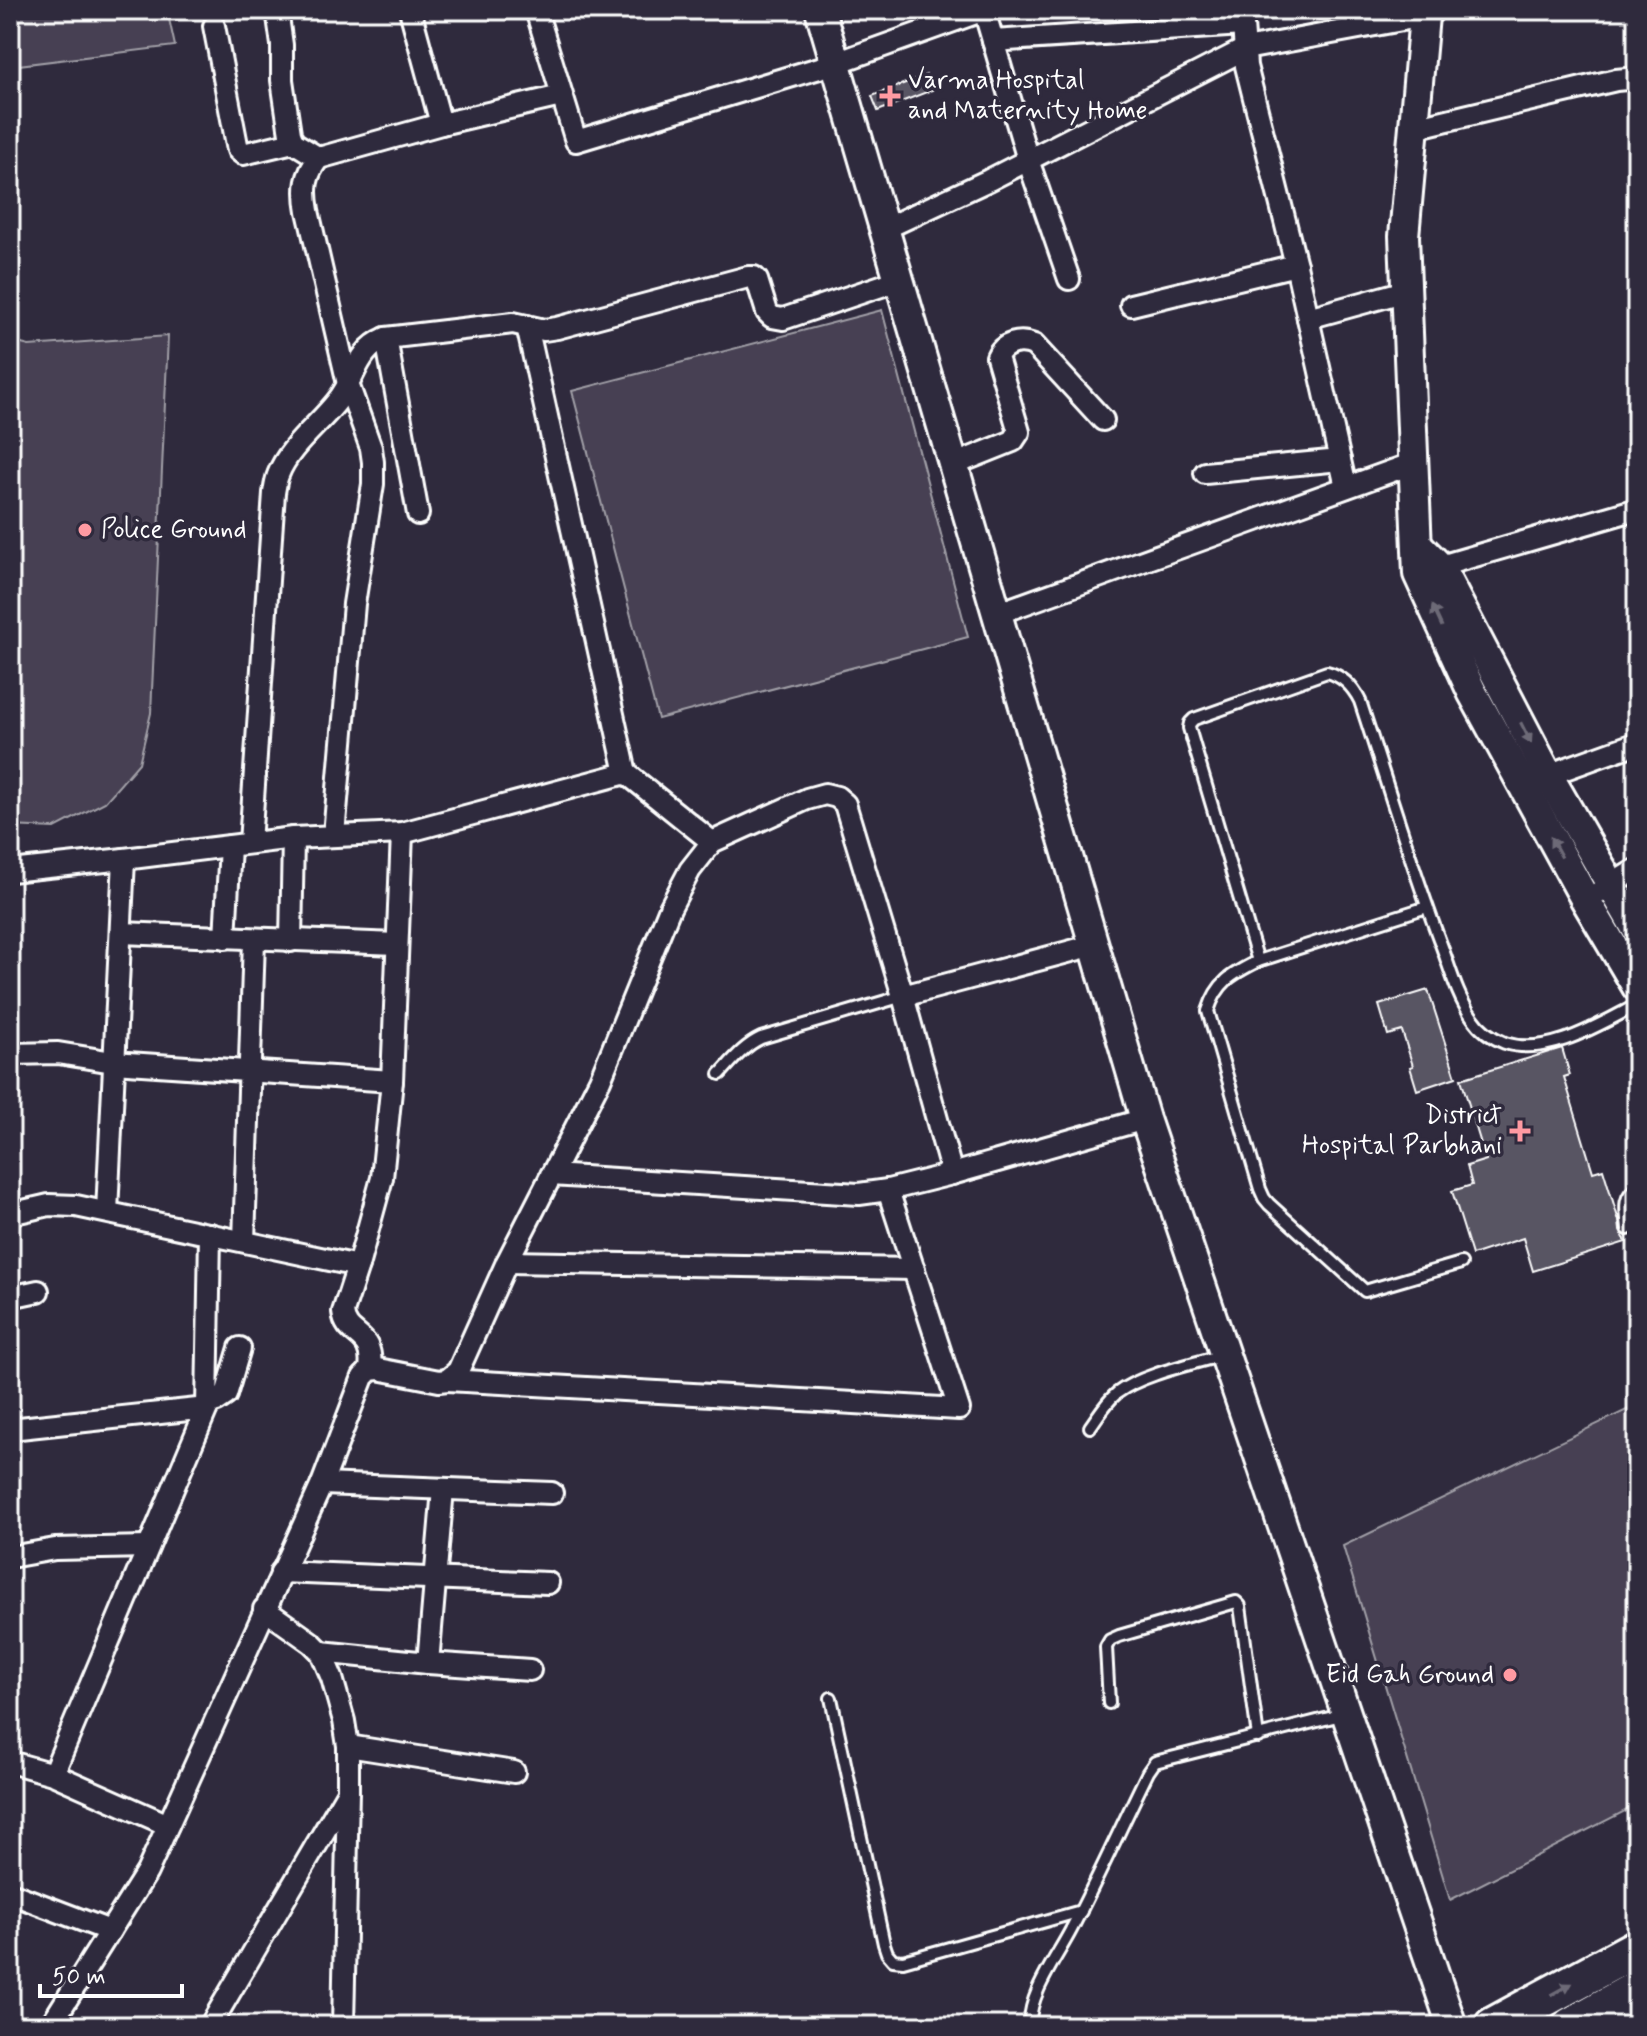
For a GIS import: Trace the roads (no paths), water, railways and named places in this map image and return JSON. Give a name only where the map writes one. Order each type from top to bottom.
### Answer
[{"type":"highway","points":[[1493,2026],[1637,1948]]},
{"type":"highway","points":[[1571,2026],[1637,1989]]},
{"type":"street","points":[[277,10],[282,45],[282,80],[293,142]]},
{"type":"street","points":[[410,10],[441,124]]},
{"type":"street","points":[[536,10],[576,141],[836,63],[984,10],[1028,160],[1069,279]]},
{"type":"street","points":[[820,10],[1145,1119],[1452,2026]]},
{"type":"street","points":[[884,229],[1028,160],[1245,49],[1426,13],[1404,236],[1418,545],[1472,692],[1611,885],[1637,930]]},
{"type":"street","points":[[993,41],[1242,18],[1246,66],[1296,265],[1346,487]]},
{"type":"street","points":[[214,26],[240,153],[293,142],[319,158]]},
{"type":"street","points":[[1414,128],[1616,80],[1637,78]]},
{"type":"street","points":[[334,835],[354,604],[374,474],[371,448],[348,384],[305,197],[310,169],[319,158],[441,124],[561,96]]},
{"type":"street","points":[[1131,305],[1296,265]]},
{"type":"street","points":[[225,938],[240,844],[278,474],[289,456],[342,396],[367,350],[386,338],[513,323],[544,330],[557,328],[748,277],[757,280],[767,312],[772,317],[783,319],[899,280]]},
{"type":"street","points":[[1308,318],[1406,291]]},
{"type":"street","points":[[527,326],[626,773],[712,842]]},
{"type":"street","points":[[386,338],[418,514]]},
{"type":"street","points":[[953,465],[1013,441],[1018,436],[997,357],[1003,347],[1022,341],[1034,345],[1103,420]]},
{"type":"street","points":[[1205,473],[1340,460]]},
{"type":"street","points":[[996,614],[1414,463]]},
{"type":"street","points":[[1428,570],[1637,509]]},
{"type":"street","points":[[1428,570],[1498,679],[1535,780],[1585,899],[1637,987]]},
{"type":"street","points":[[1472,692],[1498,679]]},
{"type":"street","points":[[1535,780],[1637,743]]},
{"type":"street","points":[[10,871],[293,838],[402,833],[626,773]]},
{"type":"street","points":[[447,1380],[458,1371],[507,1262],[600,1080],[670,908],[690,870],[712,842],[807,799],[825,794],[837,797],[845,804],[952,1174]]},
{"type":"street","points":[[370,1370],[369,1349],[363,1338],[347,1326],[343,1312],[382,1178],[392,1081],[402,833]]},
{"type":"street","points":[[291,941],[293,838]]},
{"type":"street","points":[[107,1212],[124,859]]},
{"type":"street","points":[[1585,899],[1637,869]]},
{"type":"street","points":[[121,933],[397,944]]},
{"type":"street","points":[[244,1241],[254,940]]},
{"type":"street","points":[[903,996],[1094,945]]},
{"type":"street","points":[[10,1054],[58,1053],[113,1062],[392,1081]]},
{"type":"street","points":[[551,1175],[859,1194],[952,1174],[1145,1119]]},
{"type":"street","points":[[50,2026],[147,1872],[322,1484],[363,1377],[370,1370],[439,1381],[959,1409],[888,1190]]},
{"type":"street","points":[[11,1210],[49,1205],[76,1206],[358,1266]]},
{"type":"street","points":[[53,1774],[207,1406],[210,1234]]},
{"type":"street","points":[[507,1262],[914,1269]]},
{"type":"street","points":[[10,1297],[38,1291]]},
{"type":"street","points":[[10,1429],[207,1406],[226,1395],[240,1348]]},
{"type":"street","points":[[322,1484],[552,1493]]},
{"type":"street","points":[[428,1663],[443,1489]]},
{"type":"street","points":[[10,1557],[55,1549],[148,1547]]},
{"type":"street","points":[[281,1572],[548,1583]]},
{"type":"street","points":[[264,1609],[321,1652],[332,1678],[348,1746],[343,2026]]},
{"type":"street","points":[[321,1652],[530,1670]]},
{"type":"street","points":[[348,1746],[514,1772]]},
{"type":"street","points":[[10,1762],[53,1774],[168,1825]]},
{"type":"street","points":[[210,2026],[348,1790]]},
{"type":"street","points":[[10,1893],[110,1931]]},
{"type":"lane","points":[[1258,961],[1190,723],[1320,672],[1334,673],[1354,689],[1360,701],[1427,907],[1457,987],[1479,1027],[1506,1043],[1524,1046],[1573,1037],[1637,1005]]},
{"type":"lane","points":[[1427,907],[1258,961],[1225,980],[1217,989],[1208,1011],[1264,1198],[1365,1291],[1461,1263]]},
{"type":"lane","points":[[720,1074],[742,1050],[761,1038],[903,996]]},
{"type":"lane","points":[[1628,1229],[1626,1202],[1631,1191],[1637,1188]]},
{"type":"lane","points":[[1090,1427],[1116,1394],[1129,1386],[1225,1355]]},
{"type":"lane","points":[[1109,1703],[1106,1647],[1110,1640],[1236,1602],[1240,1606],[1258,1737]]},
{"type":"lane","points":[[831,1698],[884,1944],[893,1960],[903,1961],[1081,1911]]},
{"type":"lane","points":[[1030,2026],[1033,2002],[1155,1762],[1347,1714]]},
{"type":"place","name":"Varma Hospital and Maternity Home","points":[[890,96]]},
{"type":"place","name":"Police Ground","points":[[85,530]]},
{"type":"place","name":"District Hospital Parbhani","points":[[1520,1131]]},
{"type":"place","name":"Eid Gah Ground","points":[[1510,1675]]}]
